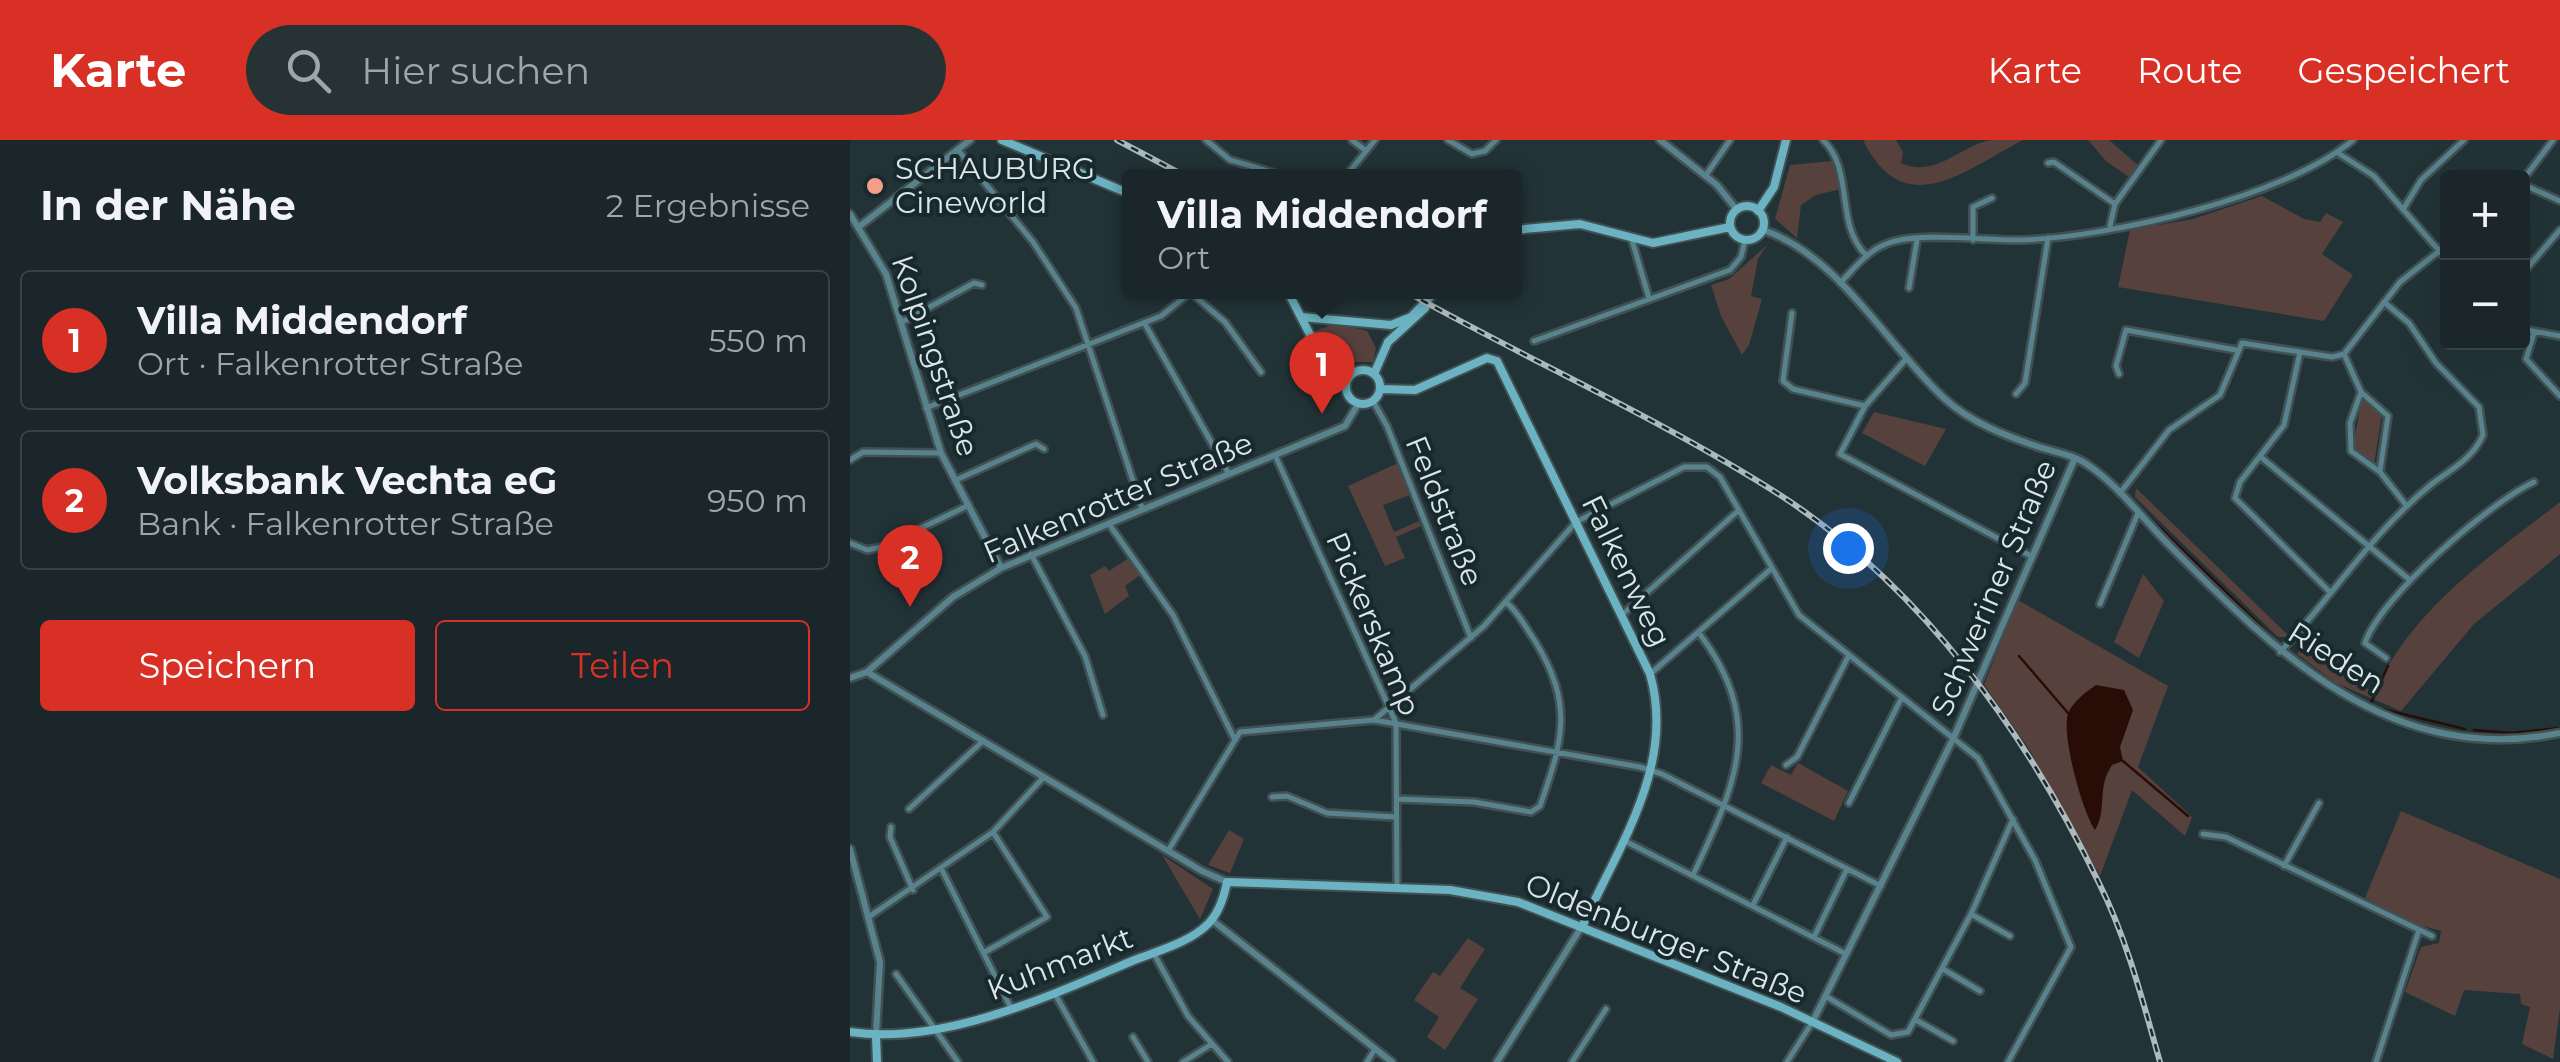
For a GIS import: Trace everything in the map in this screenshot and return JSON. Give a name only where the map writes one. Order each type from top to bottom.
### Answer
[{"type":"main road","points":[[1002,140],[1122,191]]},
{"type":"main road","points":[[1730,227],[1744,240],[1755,238],[1763,230],[1758,211],[1774,187],[1786,140]]},
{"type":"main road","points":[[1730,227],[1737,210],[1748,206],[1758,211]]},
{"type":"main road","points":[[1522,229],[1580,224],[1632,240],[1675,241],[1730,227]]},
{"type":"main road","points":[[1292,299],[1326,360],[1348,378]]},
{"type":"main road","points":[[1301,316],[1378,326],[1398,323],[1427,299]]},
{"type":"main road","points":[[1348,378],[1347,393],[1358,404],[1372,401],[1380,389],[1374,374],[1388,342],[1414,323],[1430,299]]},
{"type":"main road","points":[[1309,335],[1320,323],[1341,320]]},
{"type":"main road","name":"Falkenweg","points":[[1380,389],[1415,390],[1487,358],[1497,361],[1650,674],[1659,713],[1653,771],[1583,925]]},
{"type":"main road","points":[[1348,378],[1363,370],[1374,374]]},
{"type":"main road","points":[[1212,920],[1228,882]]},
{"type":"main road","name":"Oldenburger Straße","points":[[1228,882],[1487,895],[1583,925],[1813,1021],[1897,1062]]},
{"type":"main road","name":"Kuhmarkt","points":[[850,1032],[876,1036],[1013,1010],[1198,932],[1212,920]]},
{"type":"main road","points":[[876,1036],[878,1062]]},
{"type":"street","points":[[860,226],[970,140]]},
{"type":"street","points":[[1206,140],[1230,160],[1261,169]]},
{"type":"street","points":[[1352,140],[1366,151]]},
{"type":"street","points":[[1352,169],[1375,140]]},
{"type":"street","points":[[1448,140],[1472,154],[1485,151],[1496,140]]},
{"type":"street","points":[[1660,140],[1706,175],[1737,210]]},
{"type":"street","points":[[1706,175],[1730,140]]},
{"type":"street","points":[[1823,140],[1840,176],[1850,238],[1867,256]]},
{"type":"street","points":[[2110,226],[2115,204],[2161,140]]},
{"type":"street","points":[[1840,283],[1882,245],[1917,240],[2048,238],[2110,226],[2240,197],[2338,152],[2353,140]]},
{"type":"street","points":[[2404,208],[2421,180],[2464,140]]},
{"type":"street","points":[[2530,172],[2553,140]]},
{"type":"street","points":[[958,150],[1055,273],[1090,343],[1142,508]]},
{"type":"street","points":[[2338,152],[2374,176],[2447,260]]},
{"type":"street","points":[[2048,163],[2054,162],[2115,204]]},
{"type":"street","points":[[2530,187],[2560,200]]},
{"type":"street","points":[[1973,240],[1974,207],[1992,198]]},
{"type":"street","name":"Kolpingstraße","points":[[850,214],[886,274],[942,452],[1001,568]]},
{"type":"street","points":[[1763,230],[1795,248],[1840,283],[1946,400],[2009,436],[2075,458]]},
{"type":"street","points":[[2530,265],[2560,230]]},
{"type":"street","points":[[2016,394],[2025,383],[2048,238]]},
{"type":"street","points":[[1632,240],[1648,298]]},
{"type":"street","points":[[1534,341],[1730,270],[1741,256],[1744,240]]},
{"type":"street","points":[[1909,288],[1917,240]]},
{"type":"street","points":[[2120,374],[2116,366],[2126,330],[2236,350],[2249,342],[2332,357],[2344,354],[2400,282],[2439,250]]},
{"type":"street","points":[[902,322],[974,283],[982,285]]},
{"type":"street","points":[[926,408],[1144,323],[1172,310],[1184,299]]},
{"type":"street","points":[[1199,299],[1225,322],[1261,372]]},
{"type":"street","points":[[2280,652],[2368,544],[2406,504],[2470,456],[2483,435],[2479,406],[2436,363],[2409,323],[2384,302]]},
{"type":"street","points":[[1792,313],[1783,382],[1792,389],[1865,406]]},
{"type":"street","points":[[1144,323],[1229,474]]},
{"type":"street","points":[[2530,332],[2560,336]]},
{"type":"street","points":[[2534,333],[2526,359],[2560,396]]},
{"type":"street","points":[[2118,495],[2169,430],[2220,395],[2231,376],[2236,350]]},
{"type":"street","points":[[2300,352],[2290,410],[2262,458],[2240,482],[2235,498],[2330,592]]},
{"type":"street","points":[[2344,354],[2361,392],[2388,416],[2380,472]]},
{"type":"street","points":[[1906,359],[1865,406],[1840,450],[1842,458],[2031,556]]},
{"type":"street","points":[[2361,392],[2354,401],[2347,439],[2351,451],[2380,472],[2406,504]]},
{"type":"street","name":"Feldstraße","points":[[1372,401],[1386,426],[1471,638]]},
{"type":"street","name":"Falkenrotter Straße","points":[[850,678],[868,672],[953,598],[1001,568],[1345,426],[1358,404]]},
{"type":"street","points":[[956,480],[1029,447],[1044,449]]},
{"type":"street","points":[[850,460],[863,452],[942,452]]},
{"type":"street","name":"Pickerskamp","points":[[1276,455],[1396,723],[1397,888]]},
{"type":"street","name":"Rieden","points":[[2075,458],[2093,468],[2280,652],[2354,702],[2396,719],[2459,734],[2502,738],[2560,732]]},
{"type":"street","name":"Schweriner Straße","points":[[1813,1021],[1954,737],[2075,458]]},
{"type":"street","points":[[2262,458],[2410,580]]},
{"type":"street","points":[[1374,720],[1507,603],[1576,522],[1695,465],[1720,476],[1799,615],[1978,758],[2014,820],[2072,947],[2008,1062]]},
{"type":"street","points":[[2386,658],[2365,642],[2370,629],[2410,580],[2534,482]]},
{"type":"street","points":[[850,543],[868,550],[882,547],[969,506]]},
{"type":"street","points":[[1622,614],[1739,510]]},
{"type":"street","points":[[2100,604],[2138,513]]},
{"type":"street","points":[[1107,522],[1173,615],[1234,739]]},
{"type":"street","points":[[1031,554],[1085,656],[1103,714]]},
{"type":"street","points":[[1650,674],[1772,568]]},
{"type":"street","points":[[1397,800],[1474,802],[1536,811],[1559,752],[1563,720],[1560,695],[1540,650],[1507,603]]},
{"type":"street","points":[[1693,875],[1726,806],[1741,741],[1738,708],[1722,666],[1699,632]]},
{"type":"street","points":[[1786,765],[1796,757],[1848,657]]},
{"type":"street","name":"Oldenburger Straße","points":[[868,672],[1168,852],[1228,882]]},
{"type":"street","points":[[1850,803],[1902,697]]},
{"type":"street","points":[[1168,852],[1234,739],[1247,730],[1374,720],[1653,771],[1881,886]]},
{"type":"street","points":[[910,809],[983,741]]},
{"type":"street","points":[[870,916],[993,832],[1043,778]]},
{"type":"street","points":[[1272,797],[1287,796],[1327,813],[1397,817]]},
{"type":"street","points":[[2284,866],[2319,804]]},
{"type":"street","points":[[1827,998],[1898,1036],[1916,1020],[2014,820]]},
{"type":"street","points":[[890,827],[890,837],[913,890]]},
{"type":"street","points":[[985,952],[1046,918],[993,832]]},
{"type":"street","points":[[2203,834],[2226,838],[2418,933],[2432,936]]},
{"type":"street","points":[[1753,906],[1787,837]]},
{"type":"street","points":[[1622,839],[1848,954]]},
{"type":"street","points":[[850,850],[880,962],[876,1036]]},
{"type":"street","points":[[942,869],[1013,1010]]},
{"type":"street","points":[[1814,937],[1847,869]]},
{"type":"street","points":[[1971,914],[2010,936]]},
{"type":"street","points":[[1212,920],[1392,1062]]},
{"type":"street","points":[[1498,1062],[1583,925]]},
{"type":"street","points":[[2376,1062],[2418,933]]},
{"type":"street","points":[[1153,952],[1178,1001],[1228,1062]]},
{"type":"street","points":[[1943,970],[1980,991]]},
{"type":"street","points":[[896,974],[958,1062]]},
{"type":"street","points":[[1055,994],[1092,1062]]},
{"type":"street","points":[[1572,1062],[1606,1009]]},
{"type":"street","points":[[1916,1020],[1953,1041]]},
{"type":"street","points":[[1788,1062],[1813,1021]]},
{"type":"street","points":[[1133,1038],[1148,1062]]},
{"type":"street","points":[[1183,1062],[1212,1044]]},
{"type":"street","points":[[1367,1062],[1375,1049]]},
{"type":"shaded area","points":[[1863,140],[1896,140],[1903,152],[1901,163],[1925,167],[1979,143],[2023,140],[1958,175],[1916,185],[1897,180],[1879,165]]},
{"type":"shaded area","points":[[2088,140],[2109,140],[2138,165],[2129,177],[2106,161]]},
{"type":"shaded area","points":[[1833,161],[1841,189],[1816,195],[1801,205],[1797,238],[1775,219],[1790,165]]},
{"type":"shaded area","points":[[2262,196],[2304,219],[2320,222],[2326,213],[2343,222],[2322,254],[2353,275],[2324,321],[2118,287],[2130,230],[2193,219]]},
{"type":"shaded area","points":[[1767,245],[1758,259],[1751,296],[1762,299],[1749,345],[1742,355],[1721,316],[1711,285],[1729,279]]},
{"type":"shaded area","points":[[1336,323],[1367,331],[1376,348],[1373,362],[1353,362],[1343,368],[1317,341],[1315,331]]},
{"type":"shaded area","points":[[2362,398],[2382,413],[2374,465],[2353,448]]},
{"type":"shaded area","points":[[1874,412],[1946,429],[1925,466],[1862,433]]},
{"type":"shaded area","points":[[1400,462],[1413,494],[1383,505],[1394,532],[1419,521],[1421,526],[1396,537],[1405,558],[1385,566],[1348,486]]},
{"type":"shaded area","points":[[2136,488],[2290,637],[2278,637],[2135,497]]},
{"type":"shaded area","points":[[2560,502],[2560,554],[2474,624],[2401,711],[2336,683],[2297,654],[2303,646],[2374,693],[2409,635],[2431,610],[2480,564]]},
{"type":"shaded area","points":[[1129,558],[1140,575],[1125,586],[1129,596],[1105,614],[1090,575],[1105,566],[1109,571]]},
{"type":"shaded area","points":[[2143,574],[2164,601],[2139,658],[2114,642]]},
{"type":"shaded area","points":[[2018,600],[2168,686],[2138,767],[2192,817],[2185,836],[2132,790],[2100,876],[2029,749],[1984,685]]},
{"type":"shaded area","points":[[2096,685],[2124,690],[2133,710],[2120,747],[2123,761],[2112,765],[2107,774],[2095,830],[2074,774],[2067,725],[2073,705]]},
{"type":"shaded area","points":[[1798,763],[1848,791],[1834,821],[1761,783],[1771,765],[1791,775]]},
{"type":"shaded area","points":[[2401,811],[2560,879],[2560,1008],[2553,1059],[2522,1044],[2530,1007],[2521,1004],[2520,994],[2464,990],[2455,1016],[2405,992],[2421,947],[2439,943],[2441,931],[2415,924],[2365,898]]},
{"type":"shaded area","points":[[1229,830],[1244,839],[1230,873],[1208,865]]},
{"type":"shaded area","points":[[1162,855],[1213,889],[1200,919]]},
{"type":"shaded area","points":[[1468,938],[1485,949],[1460,988],[1478,999],[1445,1050],[1427,1037],[1439,1017],[1414,1000],[1433,972],[1440,976]]},
{"type":"waterway","points":[[2144,512],[2275,640]]},
{"type":"waterway","points":[[2019,656],[2068,713]]},
{"type":"waterway","points":[[2370,705],[2388,666]]},
{"type":"waterway","points":[[2382,709],[2465,729]]},
{"type":"waterway","points":[[2474,730],[2512,733],[2560,728]]},
{"type":"waterway","points":[[2123,761],[2188,816]]},
{"type":"railway","points":[[1117,140],[1172,169]]},
{"type":"railway","points":[[1420,299],[1689,441],[1780,495],[1831,532],[1924,618],[2004,719],[2070,827],[2118,926],[2160,1062]]},
{"type":"place","name":"SCHAUBURG Cineworld","points":[[875,186]]},
{"type":"place","name":"Villa Middendorf","points":[[1322,414]]},
{"type":"place","name":"Volksbank Vechta eG","points":[[910,607]]}]
